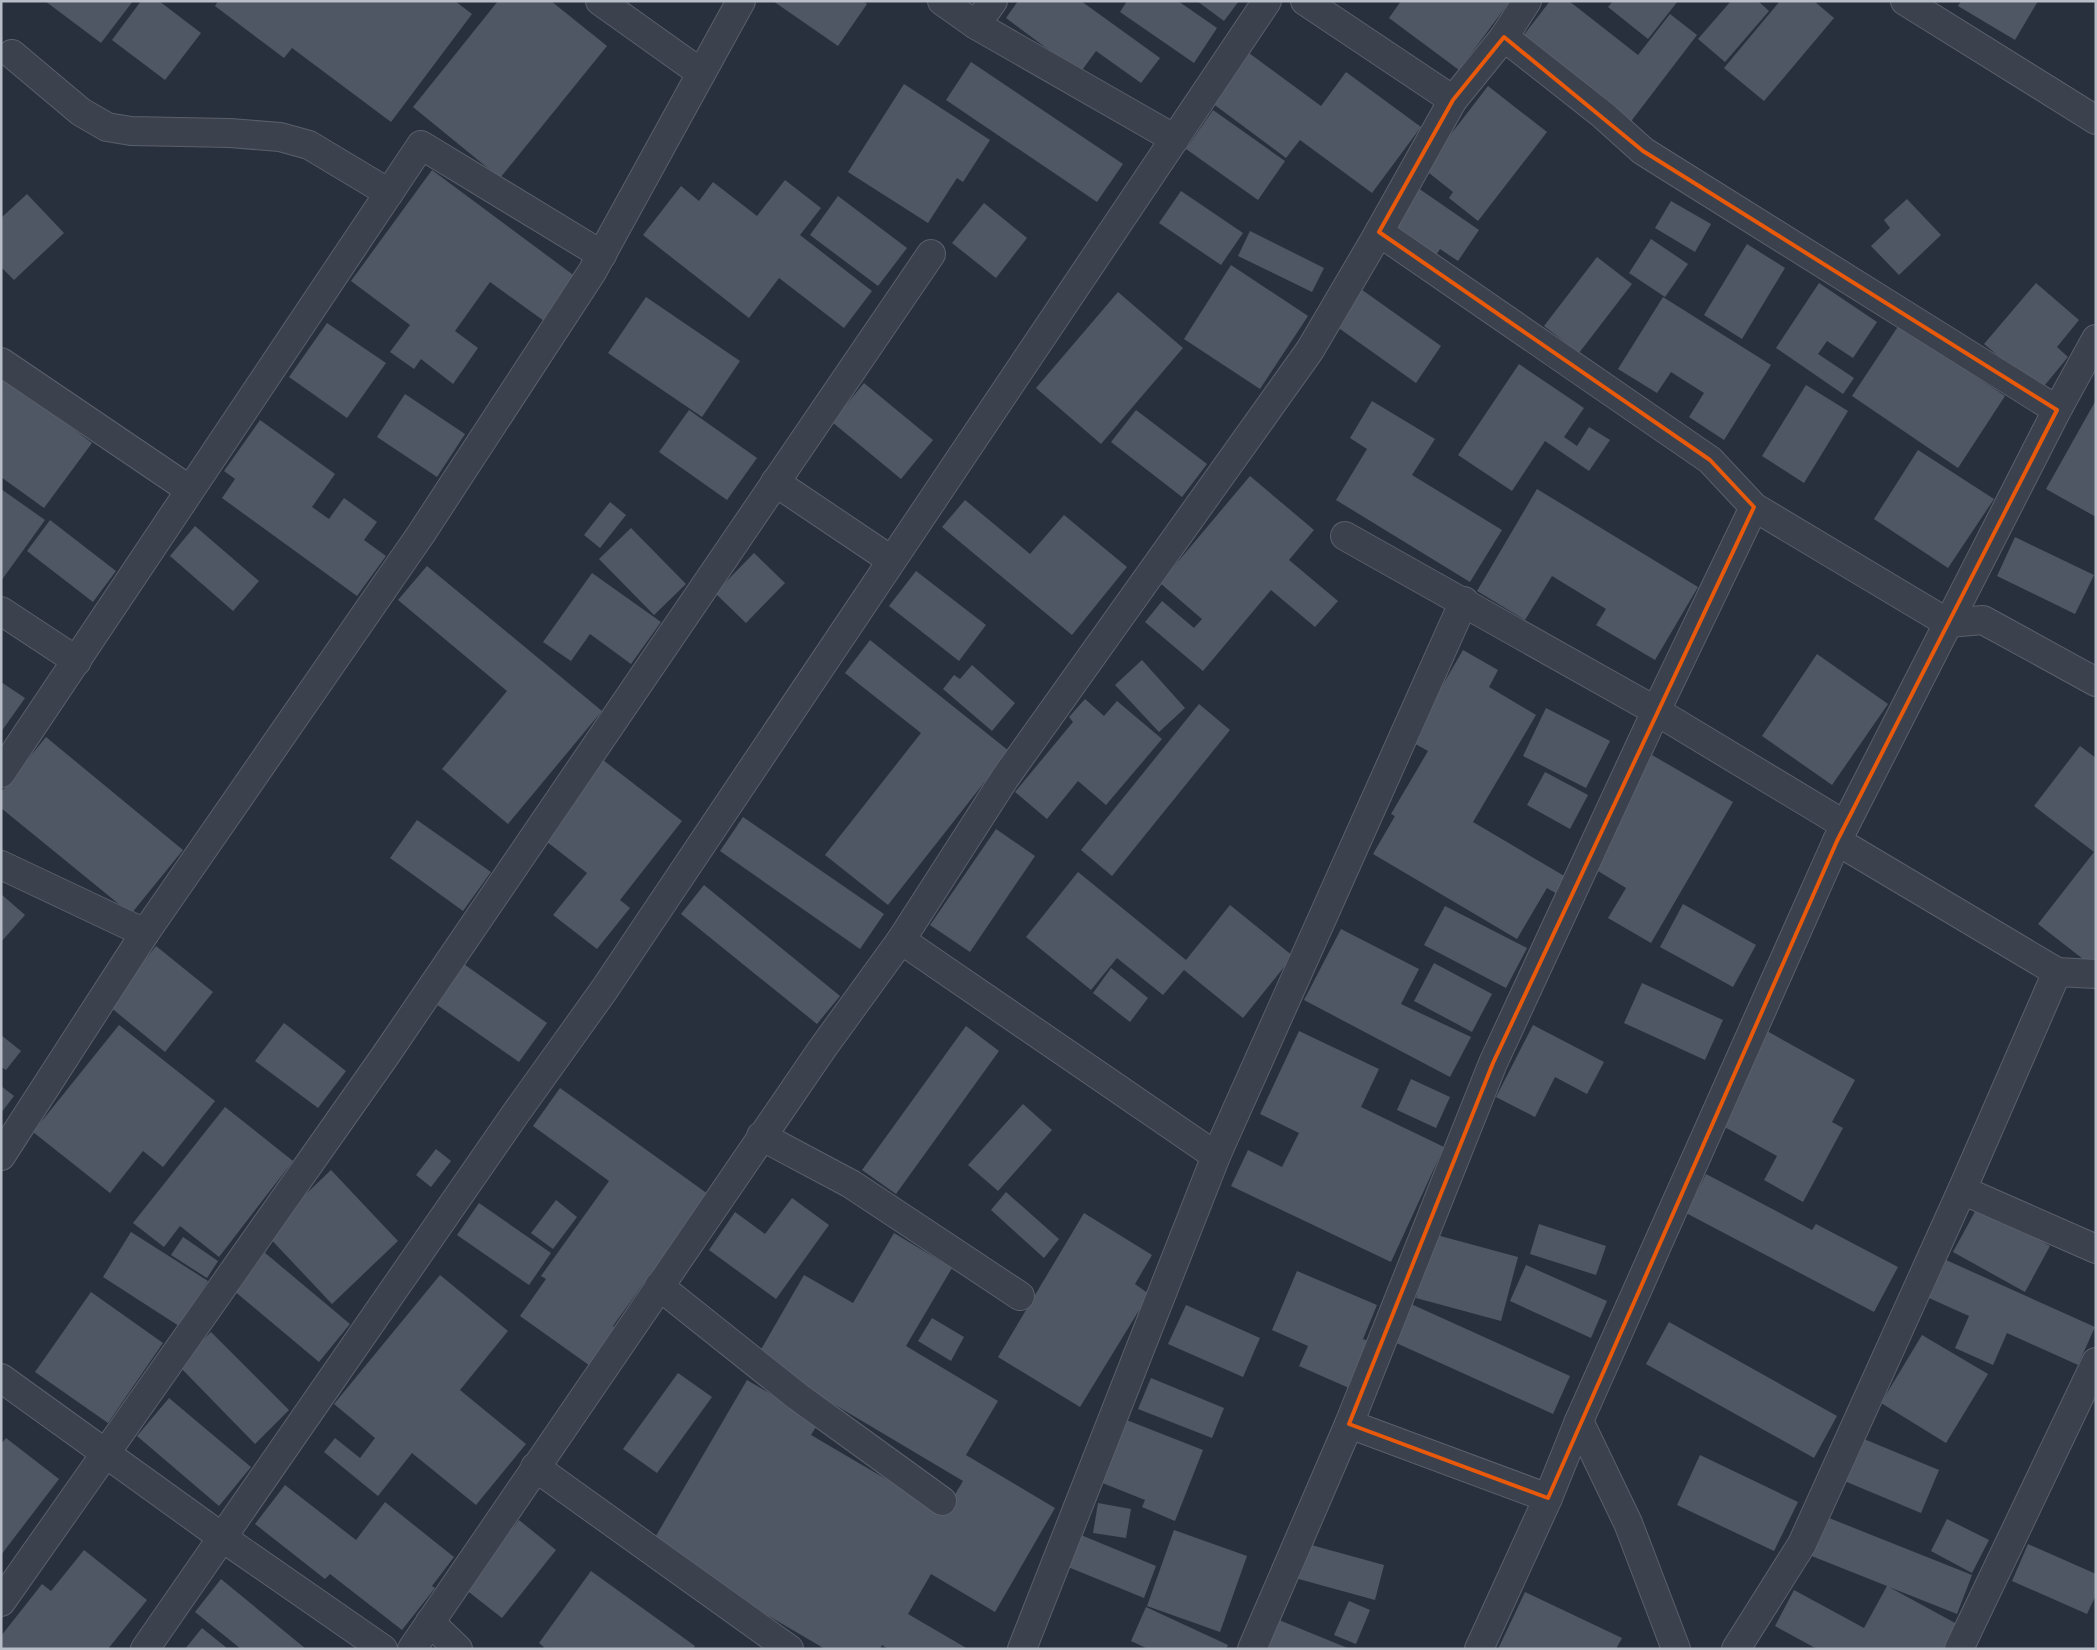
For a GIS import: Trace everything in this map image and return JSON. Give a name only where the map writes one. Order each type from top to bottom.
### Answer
[{"type":"street","points":[[600,1],[701,74]]},
{"type":"street","points":[[1,1156],[146,933],[421,534],[602,255],[741,1]]},
{"type":"street","points":[[942,1],[976,25],[1175,139]]},
{"type":"street","points":[[976,25],[993,1]]},
{"type":"street","points":[[145,1649],[516,1113],[604,990],[1267,1]]},
{"type":"street","points":[[1305,1],[1453,100]]},
{"type":"street","points":[[412,1649],[762,1136],[901,940],[1005,778],[1310,350],[1453,100],[1504,37],[1527,1]]},
{"type":"street","points":[[1905,1],[2096,120]]},
{"type":"street","points":[[1504,37],[1603,115],[1643,151],[2057,410]]},
{"type":"street","points":[[12,54],[81,112],[106,127],[131,131],[230,133],[280,137],[309,145],[388,194]]},
{"type":"street","points":[[1,773],[421,144],[602,255]]},
{"type":"street","points":[[1379,232],[1710,460],[1754,507],[1948,623],[1983,620],[2096,682]]},
{"type":"street","points":[[1,1602],[385,1056],[931,254]]},
{"type":"street","points":[[1479,1649],[1548,1498],[1579,1421],[1841,833],[2057,410],[2096,339]]},
{"type":"street","points":[[1,362],[190,490]]},
{"type":"street","points":[[775,482],[891,560]]},
{"type":"street","points":[[1252,1649],[1349,1424],[1493,1064],[1656,712],[1754,507]]},
{"type":"street","points":[[1345,536],[1464,601],[1656,712],[2057,972],[2096,974]]},
{"type":"street","points":[[1022,1649],[1216,1156],[1464,601]]},
{"type":"street","points":[[1,611],[77,661]]},
{"type":"street","points":[[1,865],[146,933]]},
{"type":"street","points":[[901,940],[1216,1156]]},
{"type":"street","points":[[1746,1646],[1802,1544],[1962,1190],[2057,972]]},
{"type":"street","points":[[762,1136],[851,1184],[1020,1296]]},
{"type":"street","points":[[1962,1190],[2096,1249]]},
{"type":"street","points":[[659,1286],[797,1396],[942,1501]]},
{"type":"street","points":[[1959,1649],[2096,1362]]},
{"type":"street","points":[[1,1378],[222,1538],[383,1649]]},
{"type":"street","points":[[1579,1421],[1628,1523],[1676,1649]]},
{"type":"street","points":[[1349,1424],[1548,1498]]},
{"type":"street","points":[[535,1468],[789,1649]]},
{"type":"street","points":[[430,1622],[458,1649]]},
{"type":"highlighted area","points":[[1504,37],[1643,151],[2057,410],[1837,841],[1548,1498],[1349,1424],[1493,1063],[1754,507],[1710,460],[1379,232],[1453,100]]},
{"type":"building","points":[[45,1],[133,1],[101,43]]},
{"type":"building","points":[[141,1],[159,1],[201,33],[165,80],[112,40]]},
{"type":"building","points":[[218,1],[455,1],[472,14],[391,122],[292,48],[284,58],[215,6]]},
{"type":"building","points":[[498,1],[551,1],[607,46],[500,178],[413,107]]},
{"type":"building","points":[[773,1],[863,1],[867,4],[838,46]]},
{"type":"building","points":[[1018,1],[1081,1],[1160,58],[1141,83],[1096,51],[1080,73],[1006,18]]},
{"type":"building","points":[[1127,1],[1178,1],[1217,28],[1194,63],[1120,12]]},
{"type":"building","points":[[1197,1],[1239,1],[1224,21]]},
{"type":"building","points":[[1401,1],[1510,1],[1459,70],[1389,18]]},
{"type":"building","points":[[1550,1],[1569,1],[1638,55],[1670,14],[1697,35],[1629,124],[1520,40]]},
{"type":"building","points":[[1613,1],[1678,1],[1648,39],[1608,7]]},
{"type":"building","points":[[1731,1],[1758,1],[1769,11],[1725,62],[1698,39]]},
{"type":"building","points":[[1780,1],[1814,1],[1834,18],[1764,101],[1724,68]]},
{"type":"building","points":[[1961,1],[2038,1],[2015,40],[1958,6]]},
{"type":"building","points":[[1249,53],[1321,106],[1346,72],[1421,127],[1372,193],[1300,140],[1286,158],[1212,103]]},
{"type":"building","points":[[971,62],[1123,164],[1097,202],[946,100]]},
{"type":"building","points":[[904,84],[990,140],[963,182],[957,178],[928,223],[848,172]]},
{"type":"building","points":[[1488,86],[1547,132],[1478,221],[1449,198],[1453,192],[1424,169]]},
{"type":"building","points":[[1213,110],[1285,161],[1258,200],[1186,149]]},
{"type":"building","points":[[432,170],[576,277],[544,321],[490,282],[455,331],[478,348],[453,384],[421,359],[414,369],[390,352],[410,325],[351,281]]},
{"type":"building","points":[[785,180],[821,208],[800,235],[872,291],[844,328],[779,278],[749,318],[643,235],[681,186],[699,201],[713,182],[757,216]]},
{"type":"building","points":[[1418,188],[1479,230],[1458,261],[1440,249],[1433,260],[1389,230]]},
{"type":"building","points":[[1181,191],[1243,233],[1221,265],[1159,223]]},
{"type":"building","points":[[27,194],[64,233],[14,280],[1,267],[1,218]]},
{"type":"building","points":[[838,196],[907,248],[878,286],[810,235]]},
{"type":"building","points":[[1907,199],[1941,235],[1899,275],[1871,246],[1890,228],[1884,220]]},
{"type":"building","points":[[1671,201],[1711,224],[1695,252],[1655,228]]},
{"type":"building","points":[[984,203],[1027,238],[996,278],[952,243]]},
{"type":"building","points":[[1250,231],[1324,268],[1312,292],[1238,256]]},
{"type":"building","points":[[1651,239],[1688,264],[1665,297],[1629,273]]},
{"type":"building","points":[[1747,244],[1785,268],[1742,339],[1704,315]]},
{"type":"building","points":[[1597,257],[1632,284],[1579,353],[1544,326]]},
{"type":"building","points":[[1231,265],[1308,316],[1260,389],[1184,339]]},
{"type":"building","points":[[1819,283],[1877,322],[1853,358],[1827,341],[1818,354],[1854,378],[1843,394],[1776,348]]},
{"type":"building","points":[[2036,283],[2079,320],[2057,347],[2068,357],[2040,391],[1984,344]]},
{"type":"building","points":[[1358,287],[1441,346],[1416,383],[1333,324]]},
{"type":"building","points":[[1118,292],[1183,348],[1101,444],[1036,388]]},
{"type":"building","points":[[646,297],[740,361],[702,417],[608,353]]},
{"type":"building","points":[[1663,297],[1771,365],[1724,440],[1689,417],[1704,393],[1671,372],[1657,393],[1618,369]]},
{"type":"building","points":[[327,323],[386,363],[347,418],[289,377]]},
{"type":"building","points":[[1899,325],[2005,396],[1958,468],[1852,396]]},
{"type":"building","points":[[1519,364],[1584,408],[1564,437],[1577,446],[1589,427],[1610,440],[1589,471],[1545,441],[1512,491],[1458,455]]},
{"type":"building","points":[[1,375],[92,443],[44,508],[1,477]]},
{"type":"building","points":[[864,383],[933,440],[901,479],[832,422]]},
{"type":"building","points":[[1806,385],[1848,411],[1804,483],[1762,456]]},
{"type":"building","points":[[405,394],[465,434],[437,477],[377,437]]},
{"type":"building","points":[[2096,400],[2096,517],[2046,489]]},
{"type":"building","points":[[1372,401],[1435,439],[1412,475],[1502,530],[1470,582],[1336,500],[1367,449],[1350,438]]},
{"type":"building","points":[[689,410],[757,458],[727,500],[659,452]]},
{"type":"building","points":[[1136,410],[1207,464],[1182,497],[1111,442]]},
{"type":"building","points":[[260,420],[335,474],[312,507],[329,519],[344,498],[377,522],[364,540],[386,556],[357,596],[222,498],[235,479],[224,471]]},
{"type":"building","points":[[1918,450],[1994,499],[1948,568],[1874,519]]},
{"type":"building","points":[[1250,476],[1314,530],[1289,560],[1338,601],[1315,627],[1271,590],[1203,671],[1145,622],[1162,601],[1194,628],[1202,619],[1160,583]]},
{"type":"building","points":[[1,489],[45,520],[1,581]]},
{"type":"building","points":[[1537,489],[1698,587],[1655,660],[1596,625],[1606,609],[1552,576],[1525,620],[1477,591]]},
{"type":"building","points":[[965,500],[1030,554],[1064,515],[1127,567],[1072,635],[942,527]]},
{"type":"building","points":[[610,502],[626,515],[600,548],[584,535]]},
{"type":"building","points":[[50,520],[116,571],[93,602],[27,551]]},
{"type":"building","points":[[195,526],[259,581],[233,611],[170,556]]},
{"type":"building","points":[[631,528],[686,584],[654,615],[599,559]]},
{"type":"building","points":[[2015,537],[2094,575],[2075,614],[1997,576]]},
{"type":"building","points":[[754,553],[785,583],[746,623],[715,593]]},
{"type":"building","points":[[427,566],[602,711],[508,824],[442,769],[507,691],[398,600]]},
{"type":"building","points":[[916,571],[986,625],[959,661],[889,606]]},
{"type":"building","points":[[592,573],[661,622],[631,664],[590,634],[571,661],[543,642]]},
{"type":"building","points":[[870,640],[1009,751],[888,905],[825,855],[921,733],[845,673]]},
{"type":"building","points":[[1463,650],[1498,670],[1489,687],[1536,715],[1473,822],[1566,877],[1557,894],[1547,888],[1517,939],[1373,854],[1395,816],[1391,814],[1428,751],[1410,741]]},
{"type":"building","points":[[1817,654],[1888,704],[1832,785],[1762,736]]},
{"type":"building","points":[[1142,660],[1185,708],[1159,732],[1115,685]]},
{"type":"building","points":[[972,665],[1015,703],[992,731],[943,689],[954,675],[960,679]]},
{"type":"building","points":[[1,682],[25,698],[1,732]]},
{"type":"building","points":[[1085,699],[1104,716],[1117,701],[1162,739],[1106,805],[1078,781],[1047,819],[1015,792],[1073,722],[1069,717]]},
{"type":"building","points":[[1199,704],[1230,730],[1112,876],[1081,850]]},
{"type":"building","points":[[1546,708],[1610,741],[1586,788],[1523,756]]},
{"type":"building","points":[[46,737],[183,850],[131,914],[1,808],[1,792]]},
{"type":"building","points":[[2080,746],[2096,758],[2096,960],[2092,966],[2038,924],[2094,852],[2034,806]]},
{"type":"building","points":[[1652,755],[1733,802],[1651,943],[1608,918],[1626,888],[1588,865]]},
{"type":"building","points":[[603,760],[682,821],[620,900],[630,908],[597,949],[553,915],[587,873],[542,838]]},
{"type":"building","points":[[1545,772],[1588,795],[1570,829],[1527,805]]},
{"type":"building","points":[[743,817],[884,914],[860,949],[720,851]]},
{"type":"building","points":[[417,820],[491,872],[463,911],[390,858]]},
{"type":"building","points":[[996,829],[1035,856],[970,952],[930,925]]},
{"type":"building","points":[[1078,872],[1186,960],[1230,905],[1293,956],[1243,1018],[1184,970],[1163,995],[1117,958],[1091,990],[1026,937]]},
{"type":"building","points":[[704,885],[840,996],[817,1024],[681,914]]},
{"type":"building","points":[[1,894],[25,915],[1,942]]},
{"type":"building","points":[[1683,904],[1756,945],[1733,987],[1660,947]]},
{"type":"building","points":[[1445,906],[1527,948],[1506,988],[1424,945]]},
{"type":"building","points":[[1341,929],[1419,969],[1401,1004],[1471,1037],[1450,1077],[1304,1000]]},
{"type":"building","points":[[156,946],[213,992],[165,1052],[109,1006]]},
{"type":"building","points":[[461,962],[547,1023],[519,1062],[433,1002]]},
{"type":"building","points":[[1434,963],[1492,994],[1472,1032],[1414,1001]]},
{"type":"building","points":[[1111,968],[1148,998],[1130,1022],[1093,993]]},
{"type":"building","points":[[1642,983],[1723,1020],[1705,1060],[1624,1023]]},
{"type":"building","points":[[284,1023],[346,1071],[318,1108],[255,1061]]},
{"type":"building","points":[[119,1025],[215,1101],[163,1167],[143,1151],[110,1193],[33,1132]]},
{"type":"building","points":[[1533,1025],[1604,1062],[1587,1094],[1555,1077],[1535,1117],[1496,1097]]},
{"type":"building","points":[[966,1026],[999,1051],[896,1194],[862,1170]]},
{"type":"building","points":[[1299,1031],[1379,1069],[1361,1107],[1444,1147],[1391,1262],[1231,1186],[1248,1150],[1282,1167],[1299,1133],[1260,1114]]},
{"type":"building","points":[[1767,1031],[1855,1080],[1832,1122],[1843,1128],[1803,1202],[1764,1180],[1777,1156],[1721,1125],[1747,1078],[1743,1076]]},
{"type":"building","points":[[1,1035],[21,1051],[6,1070],[1,1067]]},
{"type":"building","points":[[1411,1079],[1450,1097],[1436,1128],[1397,1110]]},
{"type":"building","points":[[1,1086],[14,1096],[1,1113]]},
{"type":"building","points":[[560,1088],[708,1194],[613,1326],[620,1331],[593,1368],[520,1316],[546,1279],[541,1276],[609,1181],[533,1126]]},
{"type":"building","points":[[1023,1104],[1052,1130],[998,1191],[968,1165]]},
{"type":"building","points":[[225,1107],[293,1161],[219,1257],[180,1226],[164,1247],[133,1223]]},
{"type":"building","points":[[436,1149],[451,1161],[431,1187],[416,1175]]},
{"type":"building","points":[[331,1170],[398,1241],[332,1304],[265,1233]]},
{"type":"building","points":[[1706,1174],[1812,1230],[1816,1224],[1898,1267],[1874,1312],[1686,1213]]},
{"type":"building","points":[[1006,1192],[1059,1239],[1044,1258],[991,1210]]},
{"type":"building","points":[[792,1198],[829,1225],[776,1299],[709,1250],[735,1212],[765,1234]]},
{"type":"building","points":[[556,1200],[577,1217],[553,1249],[531,1233]]},
{"type":"building","points":[[479,1203],[551,1253],[529,1285],[457,1235]]},
{"type":"building","points":[[1978,1206],[2050,1246],[2025,1292],[1953,1252]]},
{"type":"building","points":[[1084,1213],[1152,1255],[1135,1284],[1149,1294],[1080,1407],[998,1357]]},
{"type":"building","points":[[1539,1224],[1606,1246],[1596,1275],[1530,1254]]},
{"type":"building","points":[[131,1232],[208,1281],[179,1326],[103,1277]]},
{"type":"building","points":[[894,1233],[952,1268],[906,1346],[998,1401],[966,1455],[1055,1508],[995,1612],[931,1574],[908,1614],[968,1649],[888,1649],[882,1645],[880,1649],[825,1649],[650,1546],[747,1380],[819,1422],[811,1435],[944,1513],[963,1481],[756,1358],[804,1275],[853,1303]]},
{"type":"building","points":[[1433,1234],[1518,1257],[1501,1321],[1416,1298]]},
{"type":"building","points":[[183,1237],[218,1261],[207,1278],[171,1255]]},
{"type":"building","points":[[264,1252],[350,1324],[319,1362],[233,1290]]},
{"type":"building","points":[[1946,1260],[2095,1327],[2078,1365],[2007,1333],[1993,1365],[1955,1348],[1969,1316],[1929,1298]]},
{"type":"building","points":[[1526,1265],[1607,1301],[1591,1338],[1510,1301]]},
{"type":"building","points":[[1297,1271],[1377,1305],[1363,1339],[1368,1341],[1349,1388],[1299,1366],[1308,1346],[1272,1330]]},
{"type":"building","points":[[440,1275],[508,1331],[460,1390],[526,1444],[476,1505],[412,1453],[378,1496],[324,1452],[335,1438],[360,1458],[375,1438],[334,1404]]},
{"type":"building","points":[[91,1292],[163,1343],[108,1423],[35,1372]]},
{"type":"building","points":[[1411,1304],[1570,1376],[1553,1414],[1394,1342]]},
{"type":"building","points":[[1186,1305],[1260,1338],[1243,1377],[1168,1344]]},
{"type":"building","points":[[932,1318],[964,1337],[951,1361],[918,1341]]},
{"type":"building","points":[[1669,1322],[1837,1416],[1814,1458],[1646,1364]]},
{"type":"building","points":[[211,1332],[289,1410],[255,1444],[178,1365]]},
{"type":"building","points":[[1922,1335],[1988,1374],[1946,1443],[1881,1403]]},
{"type":"building","points":[[678,1373],[712,1397],[657,1473],[623,1449]]},
{"type":"building","points":[[1151,1378],[1224,1408],[1212,1438],[1138,1409]]},
{"type":"building","points":[[169,1398],[251,1467],[219,1506],[137,1436]]},
{"type":"building","points":[[1124,1419],[1203,1450],[1175,1521],[1142,1507],[1145,1500],[1100,1482]]},
{"type":"building","points":[[1859,1437],[1939,1470],[1921,1513],[1842,1480]]},
{"type":"building","points":[[6,1438],[59,1479],[1,1555],[1,1444]]},
{"type":"building","points":[[1700,1455],[1798,1502],[1774,1551],[1677,1505]]},
{"type":"building","points":[[285,1485],[356,1540],[385,1502],[454,1557],[432,1586],[435,1588],[402,1630],[330,1574],[325,1579],[255,1524]]},
{"type":"building","points":[[1098,1503],[1131,1509],[1126,1538],[1093,1533]]},
{"type":"building","points":[[1824,1516],[1972,1575],[1957,1614],[1889,1587],[1957,1624],[1943,1649],[1817,1649],[1775,1626],[1794,1590],[1864,1628],[1887,1586],[1809,1555]]},
{"type":"building","points":[[1947,1519],[1989,1540],[1972,1573],[1931,1551]]},
{"type":"building","points":[[519,1520],[556,1550],[502,1618],[465,1589]]},
{"type":"building","points":[[1174,1530],[1247,1556],[1220,1632],[1147,1606]]},
{"type":"building","points":[[1081,1535],[1156,1566],[1144,1598],[1068,1567]]},
{"type":"building","points":[[1304,1543],[1384,1565],[1375,1600],[1295,1578]]},
{"type":"building","points":[[2028,1544],[2096,1574],[2096,1595],[2087,1614],[2012,1581]]},
{"type":"building","points":[[84,1550],[147,1600],[108,1649],[1,1649],[1,1636],[42,1584],[51,1591]]},
{"type":"building","points":[[591,1571],[695,1646],[693,1649],[546,1649],[539,1643]]},
{"type":"building","points":[[221,1579],[306,1649],[241,1649],[195,1612]]},
{"type":"building","points":[[1525,1592],[1622,1638],[1616,1649],[1498,1649]]},
{"type":"building","points":[[1349,1601],[1370,1610],[1356,1644],[1334,1635]]},
{"type":"building","points":[[1146,1607],[1228,1645],[1226,1649],[1148,1649],[1131,1641]]},
{"type":"building","points":[[1279,1620],[1350,1649],[1267,1649]]},
{"type":"building","points":[[202,1628],[228,1649],[185,1649]]}]
